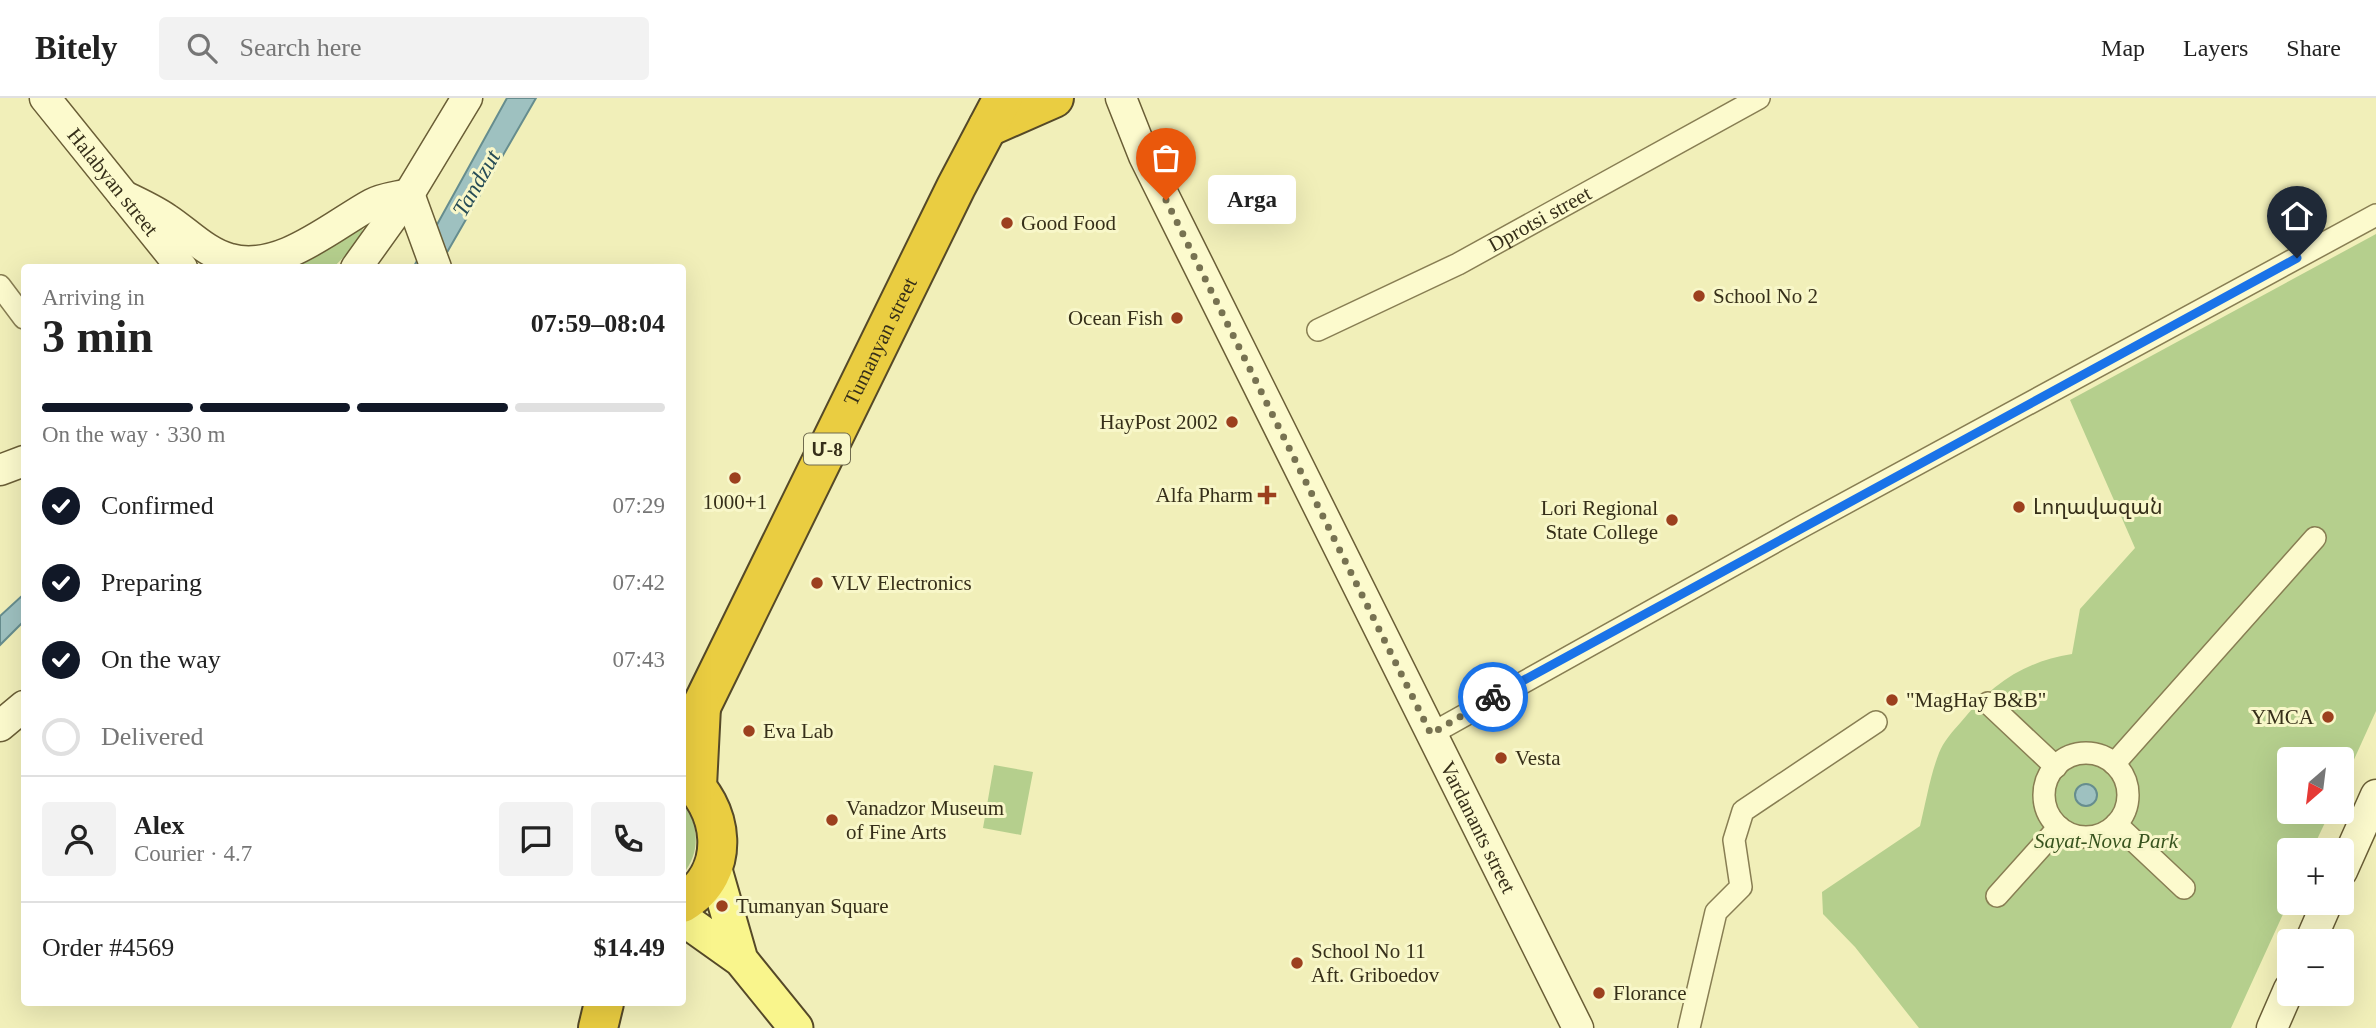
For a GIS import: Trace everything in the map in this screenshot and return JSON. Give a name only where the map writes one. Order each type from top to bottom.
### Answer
[{"type":"highway","name":"Մ-8","points":[[996,112],[1054,98]]},
{"type":"highway","name":"Tumanyan street","points":[[692,715],[996,112]]},
{"type":"highway","name":"Մ-8","points":[[690,780],[692,715]]},
{"type":"highway","points":[[686,900],[705,883],[714,866],[718,844],[717,822],[709,803],[690,780]]},
{"type":"highway","points":[[598,1028],[603,1006]]},
{"type":"main road","points":[[714,866],[741,960]]},
{"type":"main road","points":[[686,921],[741,960],[796,1028]]},
{"type":"street","name":"Halabyan street","points":[[45,98],[179,264]]},
{"type":"street","points":[[359,264],[409,194],[467,98]]},
{"type":"street","name":"Vardanants street","points":[[1121,98],[1144,156],[1578,1028]]},
{"type":"street","name":"Dprotsi street","points":[[1318,330],[1458,264],[1759,98]]},
{"type":"street","points":[[124,196],[165,217],[218,254],[232,260],[248,261],[296,248],[324,236],[374,203],[409,194]]},
{"type":"street","points":[[409,194],[435,264]]},
{"type":"street","points":[[1431,734],[1805,525],[2376,215]]},
{"type":"street","points":[[0,286],[21,313]]},
{"type":"street","points":[[0,470],[21,462]]},
{"type":"street","points":[[2114,764],[2315,538]]},
{"type":"street","points":[[1988,703],[2056,767]]},
{"type":"street","points":[[0,726],[21,708]]},
{"type":"street","points":[[1689,1028],[1716,912],[1741,887],[1734,840],[1743,811],[1876,722]]},
{"type":"street","points":[[2084,753],[2095,754],[2114,764],[2122,774],[2128,796],[2126,810],[2116,824],[2099,835],[2088,837],[2077,836],[2059,827],[2049,816],[2044,792],[2056,767],[2072,756],[2084,753]]},
{"type":"street","points":[[2354,844],[2376,795]]},
{"type":"street","points":[[2116,824],[2184,888]]},
{"type":"street","points":[[1997,896],[2059,827]]},
{"type":"street","points":[[2272,1028],[2282,1006]]},
{"type":"green space","points":[[363,222],[362,238],[337,264],[279,264]]},
{"type":"green space","name":"Sayat-Nova Park","points":[[2376,234],[2376,711],[2354,760],[2354,747],[2277,747],[2277,824],[2324,824],[2318,838],[2277,838],[2277,915],[2283,915],[2231,1028],[1919,1028],[1855,947],[1823,914],[1822,892],[1920,826],[1941,749],[1973,708],[1997,686],[2024,669],[2072,654],[2080,609],[2135,548],[2070,400]]},
{"type":"green space","points":[[994,765],[1033,772],[1021,835],[983,828]]},
{"type":"green space","points":[[686,807],[696,838],[686,870]]},
{"type":"water","name":"Tandzut","points":[[507,98],[536,98],[440,264],[415,264]]},
{"type":"water","points":[[21,597],[21,624],[0,645],[0,616]]},
{"type":"water","points":[[2086,784],[2094,787],[2097,795],[2094,803],[2086,806],[2078,803],[2075,795],[2078,787]]},
{"type":"way so far","points":[[1166,200],[1431,734],[1493,697]]},
{"type":"place","name":"Arga","points":[[1166,200]]},
{"type":"place","name":"Good Food","points":[[1007,223]]},
{"type":"place","name":"School No 2","points":[[1699,296]]},
{"type":"place","name":"Ocean Fish","points":[[1177,318]]},
{"type":"place","name":"HayPost 2002","points":[[1232,422]]},
{"type":"place","name":"1000+1","points":[[735,478]]},
{"type":"place","name":"Alfa Pharm","points":[[1267,495]]},
{"type":"place","name":"Լողավազան","points":[[2019,507]]},
{"type":"place","name":"Lori Regional State College","points":[[1672,520]]},
{"type":"place","name":"VLV Electronics","points":[[817,583]]},
{"type":"place","name":"\"MagHay B&B\"","points":[[1892,700]]},
{"type":"place","name":"YMCA","points":[[2328,717]]},
{"type":"place","name":"Eva Lab","points":[[749,731]]},
{"type":"place","name":"Vesta","points":[[1501,758]]},
{"type":"place","name":"Vanadzor Museum of Fine Arts","points":[[832,820]]},
{"type":"place","name":"Tumanyan Square","points":[[722,906]]},
{"type":"place","name":"School No 11 Aft. Griboedov","points":[[1297,963]]},
{"type":"place","name":"Florance","points":[[1599,993]]},
{"type":"route","points":[[1493,697],[2297,258]]}]
